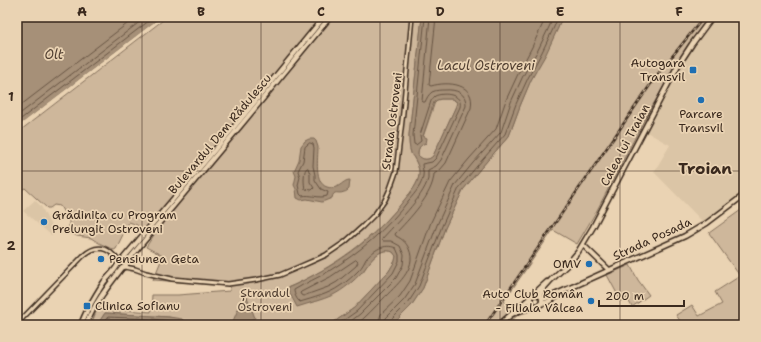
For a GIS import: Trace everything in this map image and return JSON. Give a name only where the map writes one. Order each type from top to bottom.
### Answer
[{"type":"main road","name":"Bulevardul Dem Rădulescu","points":[[86,325],[101,296],[123,264],[324,17]]},
{"type":"main road","name":"Bulevardul Dem Rădulescu","points":[[81,325],[87,310],[106,280],[139,247],[330,17]]},
{"type":"main road","name":"Calea lui Traian","points":[[541,297],[542,290],[567,265],[583,245],[678,67],[692,44],[712,17]]},
{"type":"main road","name":"Strada Posada","points":[[541,297],[547,298],[686,236],[744,195]]},
{"type":"main road","points":[[583,245],[609,270]]},
{"type":"main road","name":"Calea lui Traian","points":[[499,325],[545,283],[551,280]]},
{"type":"main road","name":"Strada Posada","points":[[540,304],[548,302],[563,291]]},
{"type":"main road","points":[[537,294],[541,297],[542,302],[538,306],[534,306],[530,303],[532,296],[537,294]]},
{"type":"main road","name":"Calea lui Traian","points":[[512,314],[527,307],[534,306]]},
{"type":"street","name":"Strada Ostroveni","points":[[17,324],[88,251],[94,248],[104,249],[111,252],[123,264],[146,273],[172,279],[228,284],[255,280],[290,271],[326,255],[345,242],[375,214],[385,200],[396,172],[412,17]]},
{"type":"shaded area","points":[[708,17],[744,17],[744,190],[703,222],[654,172],[670,145],[641,129],[647,115],[688,45]]},
{"type":"shaded area","points":[[35,200],[41,206],[50,224],[56,230],[51,235],[23,211]]},
{"type":"green space","name":"Ștrandul Ostroveni","points":[[167,17],[422,17],[409,135],[410,151],[419,171],[416,185],[410,194],[380,227],[352,251],[321,271],[287,288],[363,272],[368,264],[379,253],[384,251],[393,252],[396,256],[395,261],[389,271],[354,308],[330,325],[190,325],[190,323],[169,317],[105,313],[97,325],[91,325],[97,309],[100,308],[151,312],[152,295],[178,295],[230,291],[230,288],[228,285],[153,280],[163,256],[146,247],[154,235],[149,232],[127,259],[126,258],[147,231],[129,222],[116,249],[114,250],[91,238],[77,236],[69,232],[69,221],[60,206],[54,205],[47,208],[25,188],[21,190],[17,186],[17,133]]},
{"type":"green space","points":[[562,17],[708,17],[688,45],[647,115],[596,212],[577,244],[553,230],[504,301],[517,314],[525,310],[538,308],[550,302],[537,309],[518,315],[506,325],[392,325],[411,306],[423,288],[445,228],[463,190],[509,136],[531,80],[558,28]]},
{"type":"green space","points":[[441,99],[452,99],[457,102],[456,106],[433,156],[429,159],[423,159],[418,155],[419,149],[421,145],[425,143],[423,137],[435,102]]},
{"type":"green space","points":[[741,210],[744,213],[744,325],[683,325],[676,315],[692,305],[699,316],[722,304],[715,292],[740,276],[709,233]]},
{"type":"green space","points":[[630,265],[638,280],[649,295],[632,307],[627,298],[621,301],[607,275]]},
{"type":"water","name":"Olt","points":[[17,17],[161,17],[17,127]]},
{"type":"water","name":"Lacul Ostroveni","points":[[422,17],[562,17],[546,54],[531,80],[509,136],[463,190],[445,228],[423,288],[411,306],[392,325],[330,325],[354,308],[389,271],[395,261],[396,256],[393,252],[383,251],[379,253],[371,260],[359,275],[348,285],[333,295],[297,307],[287,288],[326,269],[363,243],[385,222],[410,194],[417,182],[419,169],[410,151],[409,135]],"holes":[[[441,99],[452,99],[457,102],[456,106],[433,156],[427,159],[421,158],[418,155],[418,151],[421,145],[426,144],[427,138],[423,136],[434,102]]]},
{"type":"water","points":[[309,139],[314,139],[318,147],[318,175],[323,185],[334,188],[350,180],[348,190],[342,193],[335,193],[332,198],[322,202],[307,199],[301,200],[297,198],[294,185],[296,176],[294,171],[299,160],[301,146]]},
{"type":"water","points":[[247,297],[255,318],[238,325],[234,325],[233,321],[242,300]]},
{"type":"water","points":[[105,313],[169,317],[182,319],[185,322],[190,323],[190,325],[97,325]]},
{"type":"pier","points":[[161,17],[163,17],[162,19],[17,129],[17,127]]},
{"type":"waterway","points":[[741,200],[744,204]]},
{"type":"railway","points":[[485,325],[657,75],[704,17]]},
{"type":"place","name":"Autogara Transvil","points":[[693,70]]},
{"type":"place","name":"Parcare Transvil","points":[[701,100]]},
{"type":"place","name":"Grădinița cu Program Prelungit Ostroveni","points":[[44,222]]},
{"type":"place","name":"Pensiunea Geta","points":[[101,259]]},
{"type":"place","name":"OMV","points":[[589,264]]},
{"type":"place","name":"Auto Club Român - Filiala Vâlcea","points":[[591,301]]},
{"type":"place","name":"Clinica Sofianu","points":[[87,306]]},
{"type":"district","name":"Troian","points":[[705,168]]}]
